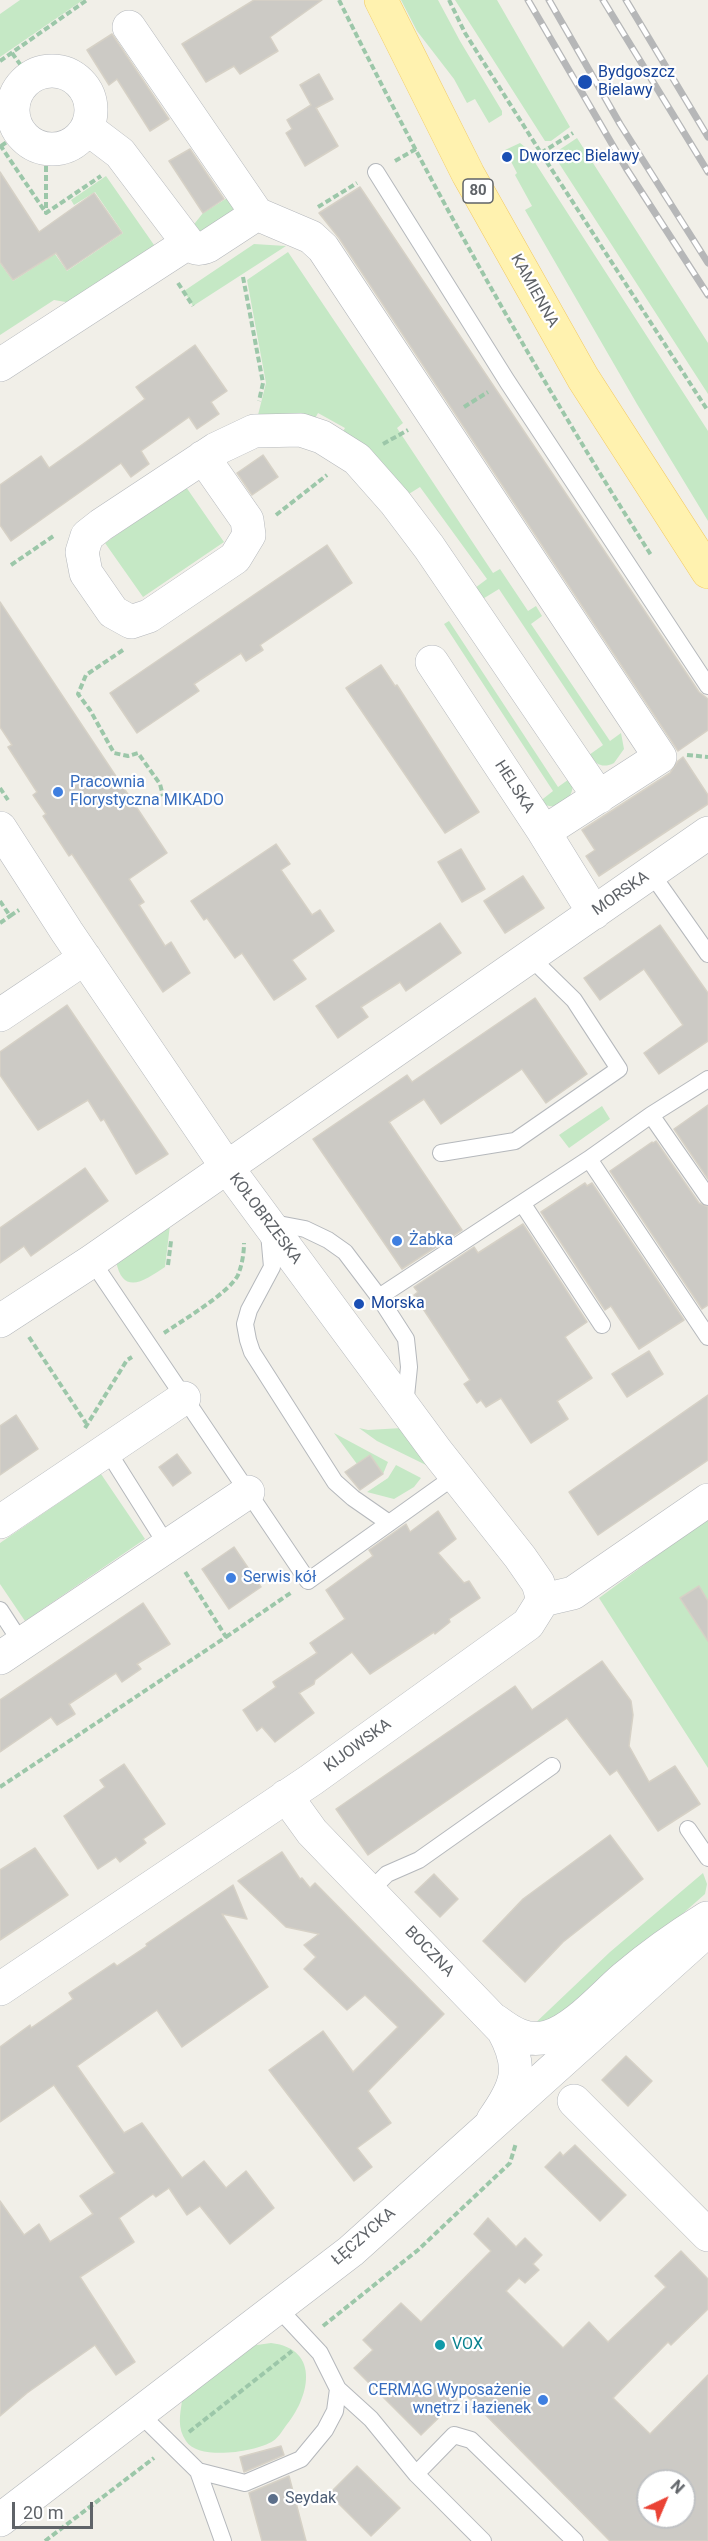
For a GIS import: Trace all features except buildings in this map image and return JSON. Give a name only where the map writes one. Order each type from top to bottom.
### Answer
[{"type":"main road","name":"KAMIENNA","points":[[381,0],[468,174],[583,378],[708,572]]},
{"type":"street","points":[[129,27],[257,214],[311,237],[323,248],[660,758],[544,832]]},
{"type":"street","points":[[21,66],[66,74],[81,84],[90,100],[90,119],[87,128],[82,135],[67,146],[17,143],[15,101],[20,89],[21,66]]},
{"type":"street","points":[[87,128],[120,153],[179,248]]},
{"type":"street","points":[[0,365],[179,248],[202,249],[257,214]]},
{"type":"street","points":[[203,458],[247,520],[249,535],[235,558],[149,616],[131,622],[113,612],[86,573],[82,552],[87,536],[203,458],[254,431],[301,430],[322,437],[350,453],[373,475],[429,547],[599,797]]},
{"type":"street","name":"HELSKA","points":[[432,662],[544,832],[594,913]]},
{"type":"street","name":"KOŁOBRZESKA","points":[[0,828],[226,1166],[256,1229],[405,1407],[455,1476],[520,1557],[538,1583],[543,1600]]},
{"type":"street","name":"MORSKA","points":[[13,1328],[92,1261],[708,833]]},
{"type":"street","points":[[0,1015],[86,958]]},
{"type":"street","points":[[0,1522],[184,1398]]},
{"type":"street","points":[[11,1651],[248,1492]]},
{"type":"street","points":[[543,1600],[573,1593],[708,1500]]},
{"type":"street","name":"KIJOWSKA","points":[[0,1989],[286,1796],[528,1624],[543,1600]]},
{"type":"street","name":"BOCZNA","points":[[286,1796],[312,1832],[496,2021],[515,2053]]},
{"type":"street","points":[[496,2021],[522,2037],[533,2039],[554,2035],[584,2014],[674,1939],[708,1918]]},
{"type":"street","name":"ŁĘCZYCKA","points":[[0,2520],[141,2415],[351,2251],[708,1930]]},
{"type":"street","points":[[515,2053],[533,2067],[543,2069],[560,2062]]},
{"type":"street","points":[[491,2124],[508,2099],[514,2084],[515,2053]]},
{"type":"street","points":[[574,2101],[708,2235]]},
{"type":"lane","points":[[376,172],[507,381],[708,686]]},
{"type":"lane","points":[[651,873],[708,954]]},
{"type":"lane","points":[[441,1153],[515,1141],[619,1069],[574,1000],[530,957]]},
{"type":"lane","points":[[379,1297],[708,1079]]},
{"type":"lane","points":[[651,1115],[708,1197]]},
{"type":"lane","points":[[589,1159],[708,1336]]},
{"type":"lane","points":[[522,1203],[602,1325]]},
{"type":"lane","points":[[389,1523],[353,1498],[335,1482],[252,1352],[245,1324],[249,1310],[272,1267],[256,1229],[305,1228],[345,1252],[379,1297],[406,1339],[410,1367],[405,1407]]},
{"type":"lane","points":[[92,1261],[308,1581],[455,1476]]},
{"type":"lane","points":[[107,1450],[168,1547]]},
{"type":"lane","points":[[0,1610],[11,1651]]},
{"type":"lane","points":[[370,1891],[387,1874],[418,1860],[552,1766]]},
{"type":"lane","points":[[688,1829],[708,1858]]},
{"type":"lane","points":[[277,2307],[320,2353],[338,2389],[370,2419],[416,2474],[483,2541]]},
{"type":"lane","points":[[198,2471],[245,2483],[301,2459],[335,2411],[338,2389]]},
{"type":"lane","points":[[141,2415],[198,2471],[223,2541]]},
{"type":"lane","points":[[416,2474],[454,2435],[471,2440],[575,2541]]},
{"type":"path","points":[[0,61],[21,66],[87,0]]},
{"type":"path","points":[[449,0],[465,33],[708,411]]},
{"type":"path","points":[[541,153],[573,133]]},
{"type":"path","points":[[17,143],[46,213]]},
{"type":"path","points":[[17,143],[46,213]]},
{"type":"path","points":[[310,212],[416,149]]},
{"type":"path","points":[[46,213],[102,176]]},
{"type":"path","points":[[179,248],[171,272],[193,306]]},
{"type":"path","points":[[243,277],[263,383],[254,420],[254,431]]},
{"type":"path","points":[[131,622],[137,640],[86,675],[78,694],[90,710],[114,753],[128,756],[138,753],[160,784],[163,796]]},
{"type":"path","points":[[0,923],[10,916]]},
{"type":"path","points":[[71,1474],[86,1423],[127,1360],[230,1287],[238,1276],[244,1253],[256,1229]]},
{"type":"path","points":[[13,1328],[86,1423]]},
{"type":"path","points":[[168,1547],[226,1637]]},
{"type":"path","points":[[0,1787],[308,1581]]},
{"type":"green space","points":[[20,0],[83,0],[0,57],[0,14]]},
{"type":"green space","points":[[401,0],[438,0],[502,111],[502,115],[489,123],[475,99],[467,103],[454,79],[417,31]]},
{"type":"green space","points":[[455,0],[497,0],[570,127],[551,141],[545,141]]},
{"type":"green space","points":[[577,138],[708,343],[708,394],[553,154]]},
{"type":"green space","points":[[520,143],[525,147],[708,431],[708,521],[637,404],[525,210],[532,206],[515,175],[517,173],[505,150]]},
{"type":"green space","points":[[106,176],[161,255],[83,305],[54,300],[0,335],[0,263],[13,281],[55,254],[67,271],[123,233],[95,192],[74,205],[71,200]]},
{"type":"green space","points":[[232,195],[234,209],[230,220],[212,239],[191,228],[203,213]]},
{"type":"green space","points":[[254,244],[286,246],[193,306],[184,291]]},
{"type":"green space","points":[[288,252],[403,423],[397,428],[493,573],[500,569],[528,611],[536,606],[542,616],[531,624],[610,741],[621,733],[624,749],[614,763],[606,766],[600,765],[589,755],[603,745],[499,589],[481,600],[471,591],[487,579],[420,487],[404,497],[340,436],[345,428],[318,413],[311,426],[256,423],[266,383],[247,280]]},
{"type":"green space","points":[[186,487],[224,542],[143,597],[105,543]]},
{"type":"green space","points":[[449,621],[558,787],[572,777],[572,792],[564,802],[553,806],[539,802],[553,791],[444,624]]},
{"type":"green space","points":[[602,1106],[610,1119],[569,1148],[559,1135]]},
{"type":"green space","points":[[170,1225],[165,1267],[143,1280],[129,1282],[124,1279],[116,1261]]},
{"type":"green space","points":[[359,1428],[368,1430],[402,1428],[427,1460],[426,1465],[377,1441]]},
{"type":"green space","points":[[334,1433],[388,1462],[383,1474],[370,1455],[357,1464]]},
{"type":"green space","points":[[396,1465],[421,1478],[414,1487],[394,1499],[367,1492],[388,1478]]},
{"type":"green space","points":[[101,1474],[145,1539],[25,1621],[0,1584],[0,1543]]},
{"type":"green space","points":[[708,1518],[708,1768],[599,1598]]},
{"type":"green space","points":[[703,1873],[707,1884],[705,1894],[559,2023],[529,2029],[610,1952]]},
{"type":"green space","points":[[271,2343],[287,2347],[298,2355],[304,2365],[306,2377],[305,2390],[300,2403],[280,2434],[275,2440],[265,2445],[228,2453],[202,2451],[192,2447],[181,2431],[182,2401],[250,2346]]},
{"type":"railway","points":[[528,0],[626,168],[708,295]]},
{"type":"railway","points":[[549,0],[620,124],[708,263]]},
{"type":"railway","points":[[603,0],[708,172]]},
{"type":"railway","points":[[626,0],[708,137]]},
{"type":"place","name":"Bydgoszcz Bielawy","points":[[585,82]]},
{"type":"place","name":"Dworzec Bielawy","points":[[507,157]]},
{"type":"place","name":"Pracownia Florystyczna MIKADO","points":[[58,792]]},
{"type":"place","name":"Żabka","points":[[397,1241]]},
{"type":"place","name":"Morska","points":[[359,1304]]},
{"type":"place","name":"Serwis kół","points":[[231,1578]]},
{"type":"place","name":"VOX","points":[[440,2345]]},
{"type":"place","name":"CERMAG Wyposażenie wnętrz i łazienek","points":[[543,2400]]},
{"type":"place","name":"Seydak","points":[[273,2499]]}]
